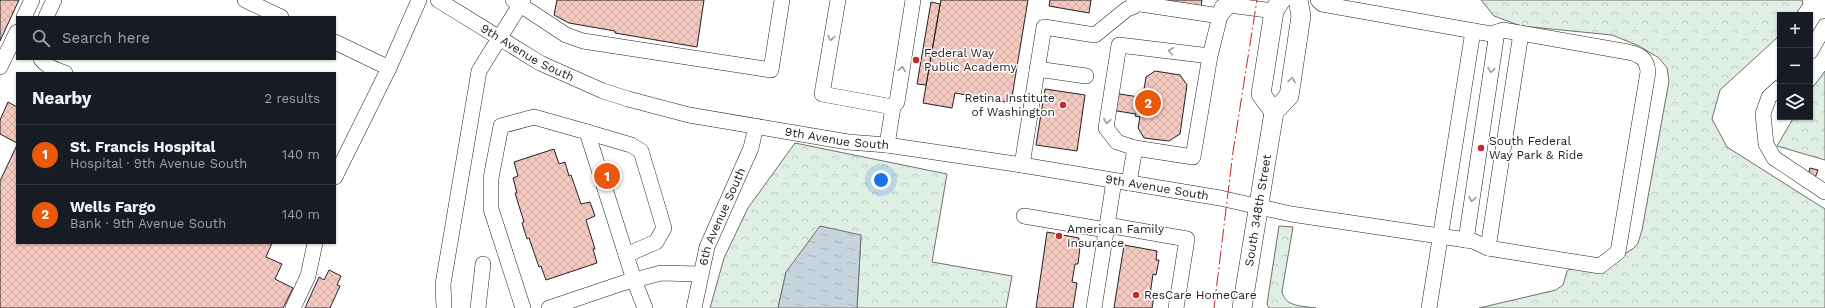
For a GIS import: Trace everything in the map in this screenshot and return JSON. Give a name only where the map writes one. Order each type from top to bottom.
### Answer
[{"type":"main road","points":[[1277,6],[1261,94],[1274,112],[1289,96],[1301,16],[1298,0]]},
{"type":"main road","name":"South 348th Street","points":[[1242,308],[1274,112]]},
{"type":"street","points":[[24,16],[32,0]]},
{"type":"street","points":[[46,16],[54,0]]},
{"type":"street","points":[[245,0],[279,16]]},
{"type":"street","points":[[336,175],[389,68],[419,0]]},
{"type":"street","name":"9th Avenue South","points":[[438,0],[540,63],[603,91],[628,100],[689,115],[848,142],[887,145],[1022,165],[1220,198],[1291,214],[1473,241],[1488,248],[1600,266],[1618,252],[1647,79],[1648,66],[1644,58],[1639,55],[1503,30],[1491,34],[1473,31],[1322,4],[1318,0]]},
{"type":"street","points":[[444,308],[443,284],[479,71],[499,39],[519,2],[566,35],[583,41],[771,70],[782,0]]},
{"type":"street","points":[[838,0],[822,94],[893,106]]},
{"type":"street","points":[[887,145],[893,106],[897,102],[913,0]]},
{"type":"street","points":[[1210,56],[1119,44],[1106,128],[1117,142],[1135,148],[1193,157],[1210,56],[1223,0]]},
{"type":"street","points":[[1022,165],[1044,27],[1095,35],[1127,9],[1133,7],[1134,2],[1220,16]]},
{"type":"street","points":[[1220,16],[1229,5],[1277,6]]},
{"type":"street","points":[[1812,48],[1825,26]]},
{"type":"street","points":[[1429,308],[1473,31]]},
{"type":"street","points":[[1466,240],[1497,32]]},
{"type":"street","points":[[1488,248],[1521,33]]},
{"type":"street","points":[[0,67],[16,34]]},
{"type":"street","points":[[336,42],[389,68]]},
{"type":"street","points":[[41,60],[54,70],[61,72]]},
{"type":"street","points":[[1038,69],[1086,76]]},
{"type":"street","points":[[1777,90],[1769,97],[1763,114],[1766,144],[1774,158],[1825,192]]},
{"type":"street","points":[[523,308],[491,209],[491,178],[501,126],[534,117],[631,145],[641,151],[664,228],[656,242],[626,255]]},
{"type":"street","name":"6th Avenue South","points":[[694,308],[700,274],[707,247],[751,148],[756,126]]},
{"type":"street","points":[[587,132],[634,280],[645,308]]},
{"type":"street","points":[[1129,183],[1135,148]]},
{"type":"street","points":[[1094,308],[1114,181]]},
{"type":"street","points":[[1024,216],[1187,239],[1176,308]]},
{"type":"street","points":[[293,308],[308,276],[315,244]]},
{"type":"street","points":[[478,308],[483,264]]},
{"type":"street","points":[[549,308],[634,280],[661,273],[700,274]]},
{"type":"green space","points":[[1481,0],[1802,0],[1803,4],[1797,12],[1777,12],[1777,38],[1720,90],[1712,119],[1727,147],[1825,209],[1825,308],[1479,308],[1556,290],[1563,285],[1567,271],[1570,269],[1601,269],[1634,248],[1638,243],[1642,230],[1669,81],[1667,68],[1659,58],[1639,46],[1612,35],[1521,26],[1494,16]]},
{"type":"green space","points":[[1825,71],[1825,160],[1777,146],[1792,120],[1813,120],[1813,87]]},
{"type":"green space","points":[[795,143],[947,174],[932,262],[1012,276],[1006,308],[857,308],[861,235],[786,272],[778,308],[710,308],[724,258],[748,208]]},
{"type":"green space","points":[[1279,226],[1293,227],[1282,291],[1284,296],[1286,300],[1295,305],[1316,308],[1269,308],[1267,304]]},
{"type":"water","points":[[820,226],[861,235],[857,308],[778,308],[786,272]]},
{"type":"building","points":[[0,0],[19,0],[0,41]]},
{"type":"building","points":[[557,0],[704,0],[697,47],[615,33],[615,31],[569,23],[554,15]]},
{"type":"building","points":[[941,0],[1028,0],[1011,103],[955,93],[952,108],[923,103]]},
{"type":"building","points":[[1050,0],[1091,0],[1089,13],[1049,6]]},
{"type":"building","points":[[1156,0],[1202,0],[1201,7]]},
{"type":"building","points":[[931,2],[940,4],[926,85],[917,84]]},
{"type":"building","points":[[1155,71],[1180,75],[1187,85],[1180,134],[1169,141],[1144,138],[1138,128],[1140,117],[1135,116],[1136,114],[1111,110],[1113,93],[1139,97],[1139,95],[1143,95],[1146,77]]},
{"type":"building","points":[[1045,89],[1085,95],[1077,151],[1036,145]]},
{"type":"building","points":[[8,102],[16,106],[16,142],[0,134],[0,120]]},
{"type":"building","points":[[16,147],[16,244],[272,244],[266,257],[282,264],[275,279],[293,288],[283,308],[0,308],[0,181]]},
{"type":"building","points":[[554,149],[559,164],[565,162],[569,176],[571,175],[581,204],[590,202],[595,216],[586,220],[595,249],[593,249],[597,263],[546,280],[541,266],[539,267],[529,238],[527,239],[522,223],[524,222],[515,193],[517,193],[513,178],[518,176],[514,162]]},
{"type":"building","points":[[1810,168],[1818,170],[1815,178],[1808,176]]},
{"type":"building","points":[[1047,232],[1079,238],[1078,247],[1080,247],[1078,264],[1075,264],[1072,282],[1077,283],[1073,308],[1036,308]]},
{"type":"building","points":[[1124,245],[1157,251],[1156,260],[1159,260],[1156,275],[1153,274],[1150,295],[1154,296],[1152,308],[1114,308]]},
{"type":"building","points":[[329,270],[341,276],[337,285],[340,286],[330,308],[305,308],[319,277],[324,280]]},
{"type":"power","points":[[1214,308],[1233,152],[1257,0]]},
{"type":"place","name":"Federal Way Public Academy","points":[[916,60]]},
{"type":"place","name":"Wells Fargo","points":[[1148,103]]},
{"type":"place","name":"Retina Institute of Washington","points":[[1063,105]]},
{"type":"place","name":"South Federal Way Park & Ride","points":[[1481,148]]},
{"type":"place","name":"St. Francis Hospital","points":[[607,176]]},
{"type":"place","name":"American Family Insurance","points":[[1059,236]]},
{"type":"place","name":"ResCare HomeCare","points":[[1136,295]]}]
